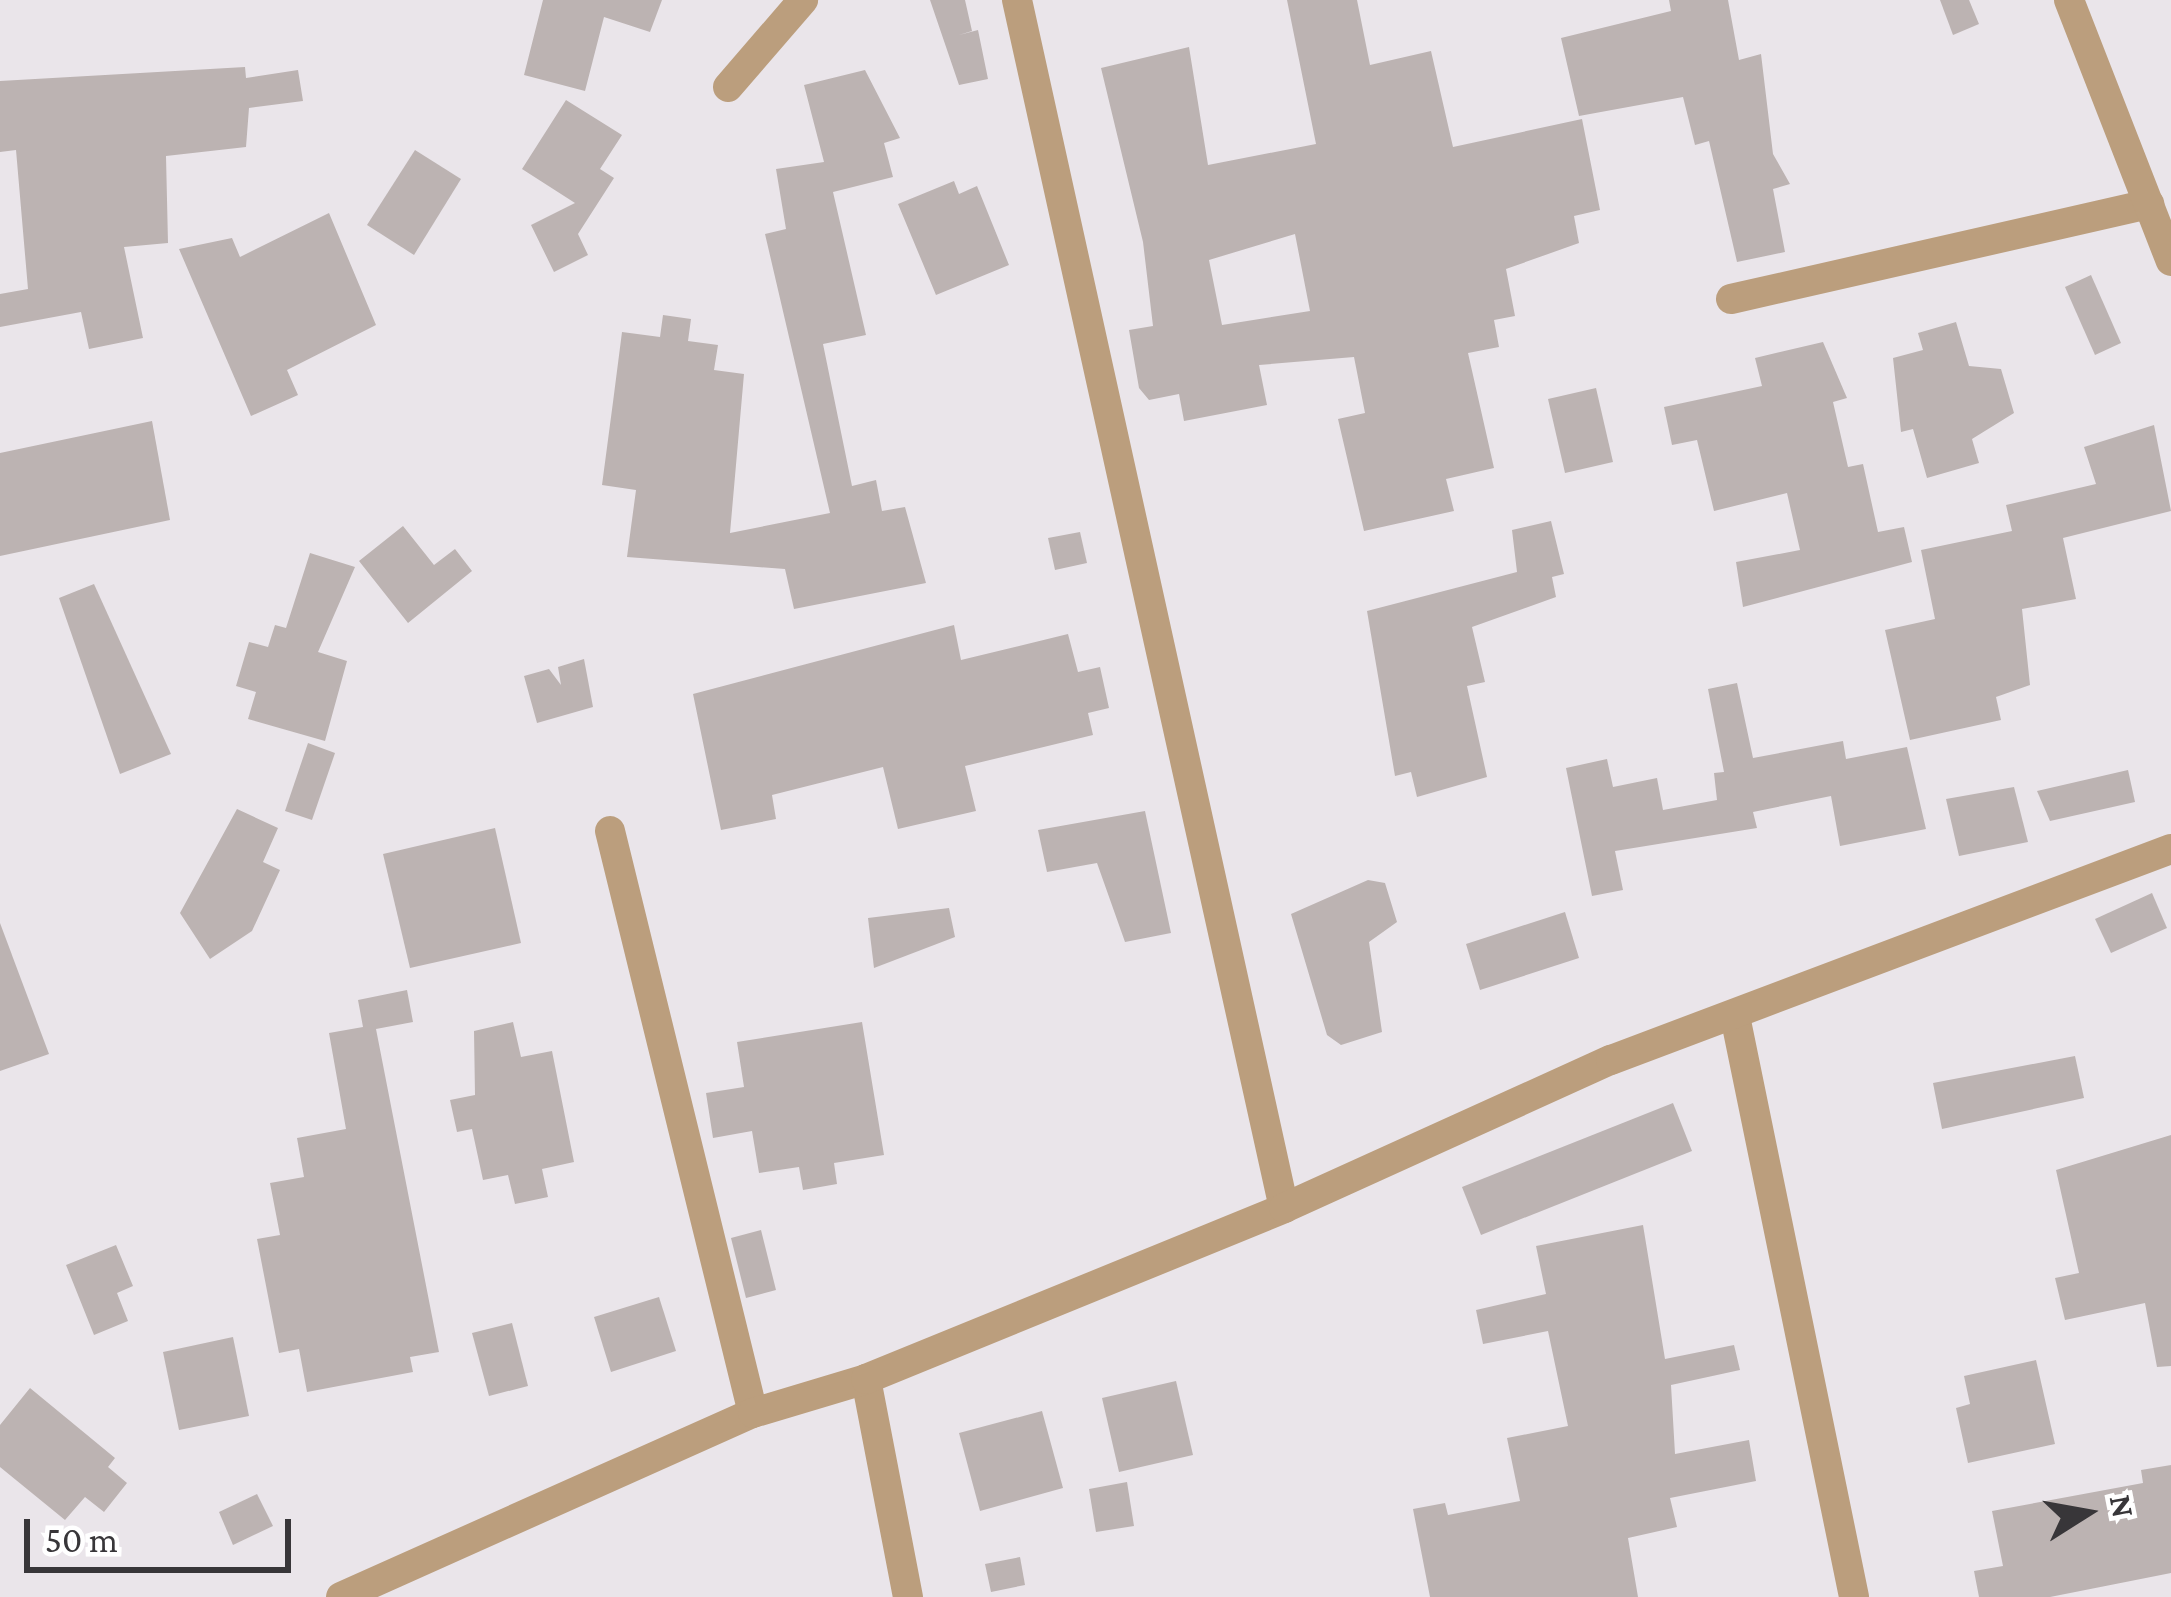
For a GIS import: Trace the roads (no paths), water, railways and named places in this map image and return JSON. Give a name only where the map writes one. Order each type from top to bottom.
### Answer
[{"type":"street","points":[[728,86],[803,0]]},
{"type":"street","points":[[1016,0],[1284,1208]]},
{"type":"street","points":[[2069,0],[2171,261]]},
{"type":"street","points":[[1731,299],[2149,204]]},
{"type":"street","points":[[610,831],[753,1413]]},
{"type":"street","points":[[341,1597],[753,1413],[866,1379],[1735,1016],[2171,849]]},
{"type":"street","points":[[1735,1016],[1854,1597]]},
{"type":"street","points":[[866,1379],[908,1597]]}]
